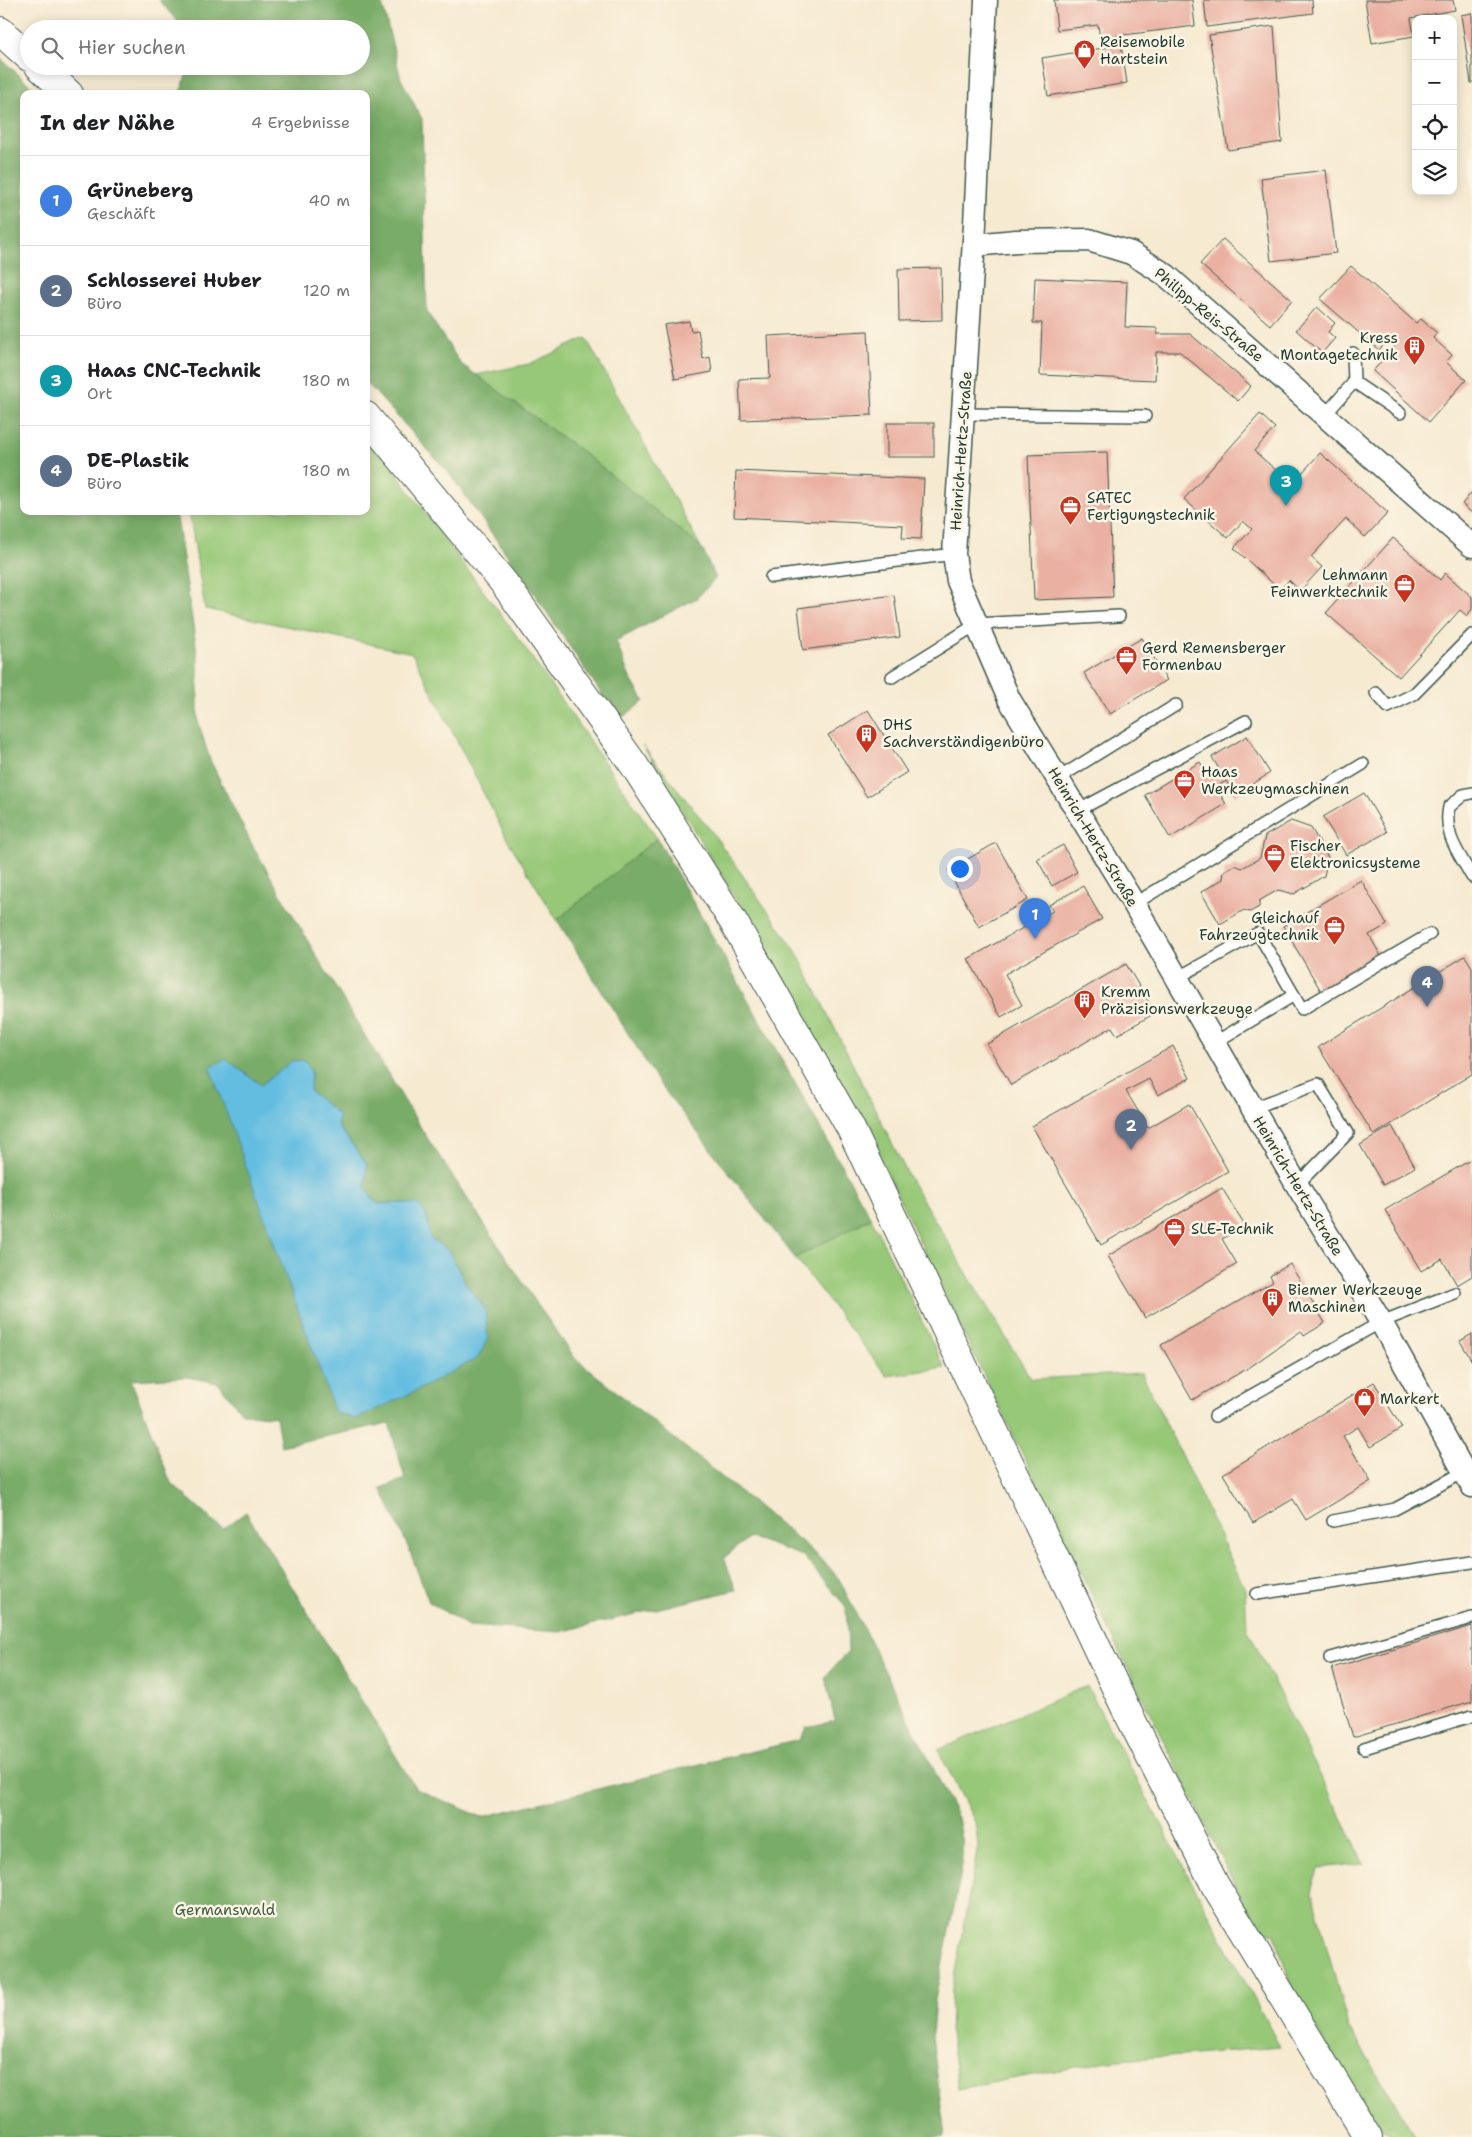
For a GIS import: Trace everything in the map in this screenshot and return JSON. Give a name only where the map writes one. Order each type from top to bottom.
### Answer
[{"type":"main road","points":[[0,30],[20,49]]},
{"type":"main road","points":[[49,75],[65,90]]},
{"type":"main road","points":[[370,421],[510,591],[634,765],[733,921],[850,1127],[1125,1707],[1215,1885],[1368,2137]]},
{"type":"street","name":"Heinrich-Hertz-Straße","points":[[986,0],[974,245],[954,554],[958,581],[1009,699],[1134,904],[1297,1185],[1381,1322],[1468,1479]]},
{"type":"street","name":"Philipp-Reis-Straße","points":[[974,245],[1016,241],[1089,240],[1131,253],[1166,275],[1472,546]]},
{"type":"lane","points":[[1325,415],[1354,382],[1353,353]]},
{"type":"lane","points":[[1354,382],[1400,413]]},
{"type":"lane","points":[[963,414],[1145,416]]},
{"type":"lane","points":[[771,577],[954,554]]},
{"type":"lane","points":[[892,678],[977,624],[1120,616]]},
{"type":"lane","points":[[1376,693],[1388,707],[1414,694],[1472,635]]},
{"type":"lane","points":[[1057,779],[1176,705]]},
{"type":"lane","points":[[1077,811],[1246,721]]},
{"type":"lane","points":[[1134,904],[1363,764]]},
{"type":"lane","points":[[1472,793],[1463,795],[1449,807],[1446,824],[1449,834],[1472,877]]},
{"type":"lane","points":[[1177,978],[1258,933],[1302,1009],[1430,934]]},
{"type":"lane","points":[[1214,1043],[1294,995]]},
{"type":"lane","points":[[1252,1108],[1318,1084],[1348,1133],[1297,1185]]},
{"type":"lane","points":[[1215,1416],[1381,1322],[1455,1293]]},
{"type":"lane","points":[[1334,1521],[1395,1509],[1468,1479]]},
{"type":"lane","points":[[1257,1594],[1472,1562]]},
{"type":"lane","points":[[1330,1658],[1472,1618]]},
{"type":"lane","points":[[1364,1748],[1472,1716]]},
{"type":"green space","points":[[159,0],[379,0],[383,7],[401,79],[422,119],[427,312],[461,364],[581,451],[701,547],[716,578],[697,598],[616,641],[629,676],[644,701],[619,720],[529,586],[449,473],[370,386],[370,90],[181,90],[186,75],[370,75],[370,20],[176,20]]},
{"type":"green space","name":"Germanswald","points":[[0,58],[36,90],[20,90],[20,515],[177,515],[198,659],[198,721],[210,760],[250,841],[316,955],[424,1133],[575,1358],[802,1542],[839,1579],[958,1818],[963,1843],[961,1872],[935,2000],[932,2036],[945,2137],[0,2137]],"holes":[[[226,1059],[261,1085],[311,1072],[310,1091],[339,1115],[337,1124],[367,1164],[365,1188],[378,1204],[405,1203],[427,1217],[430,1238],[448,1250],[466,1284],[485,1309]],[[187,1377],[218,1383],[242,1413],[276,1417],[281,1446],[389,1423],[405,1479],[381,1488],[409,1549],[429,1602],[468,1626],[560,1632],[736,1590],[724,1558],[749,1537],[803,1556],[846,1607],[848,1651],[825,1677],[835,1721],[806,1727],[799,1740],[482,1817],[416,1789],[246,1512],[223,1529],[171,1483],[131,1380]]]},
{"type":"green space","points":[[586,338],[701,547],[581,451],[476,375],[529,364]]},
{"type":"green space","points":[[370,442],[386,460],[516,635],[657,838],[557,920],[507,839],[412,653],[205,609],[190,515],[370,515]]},
{"type":"green space","points":[[643,746],[712,832],[796,951],[911,1181],[1031,1379],[1142,1373],[1245,1589],[1247,1628],[1364,1863],[1319,1868],[1312,1892],[1348,2026],[1416,2137],[1393,2137],[1377,2125],[1293,1992],[1275,1935],[1255,1926],[989,1386],[864,1125],[784,989],[746,916]]},
{"type":"green space","points":[[657,838],[871,1218],[795,1258],[659,1083],[557,920]]},
{"type":"green space","points":[[871,1218],[945,1368],[887,1376],[795,1258]]},
{"type":"green space","points":[[1087,1686],[1280,2047],[1108,2061],[958,2089],[950,2033],[952,1988],[978,1846],[975,1822],[938,1750]]},
{"type":"water","points":[[226,1059],[261,1085],[292,1061],[305,1060],[311,1072],[310,1091],[339,1115],[337,1125],[367,1164],[365,1188],[378,1204],[405,1203],[420,1205],[427,1217],[430,1238],[448,1250],[466,1284],[485,1309],[488,1338],[478,1358],[414,1392],[355,1419],[335,1412],[210,1067]]},
{"type":"building","points":[[1054,0],[1192,0],[1195,26],[1100,38],[1098,25],[1057,30]]},
{"type":"building","points":[[1204,0],[1312,0],[1313,13],[1207,27]]},
{"type":"building","points":[[1365,0],[1453,0],[1455,10],[1428,15],[1412,15],[1412,36],[1372,43]]},
{"type":"building","points":[[1472,13],[1472,83],[1471,83],[1461,15]]},
{"type":"building","points":[[1274,26],[1282,142],[1228,150],[1209,35]]},
{"type":"building","name":"Reisemobile Hartstein","points":[[1121,45],[1127,83],[1048,96],[1042,58]]},
{"type":"building","points":[[1326,170],[1336,253],[1271,261],[1261,178]]},
{"type":"building","points":[[1223,239],[1292,300],[1270,325],[1200,264]]},
{"type":"building","points":[[1351,266],[1416,323],[1421,319],[1437,333],[1433,338],[1452,355],[1446,362],[1466,380],[1429,422],[1373,371],[1395,346],[1388,340],[1379,350],[1320,299]]},
{"type":"building","points":[[941,268],[942,320],[899,321],[898,269]]},
{"type":"building","points":[[1035,278],[1127,282],[1125,327],[1157,328],[1157,334],[1190,334],[1251,386],[1238,401],[1180,352],[1156,352],[1155,380],[1040,375],[1042,323],[1033,323]]},
{"type":"building","points":[[1317,307],[1335,323],[1328,332],[1335,338],[1322,353],[1296,330]]},
{"type":"building","points":[[689,321],[691,331],[698,330],[703,359],[710,357],[712,372],[675,379],[664,325]]},
{"type":"building","points":[[868,331],[872,415],[741,420],[739,379],[770,378],[768,336]]},
{"type":"building","points":[[1260,414],[1275,428],[1254,451],[1292,484],[1320,453],[1388,513],[1365,537],[1346,519],[1311,557],[1322,567],[1300,591],[1289,580],[1280,590],[1234,548],[1252,529],[1243,521],[1228,538],[1184,499]]},
{"type":"building","points":[[887,423],[934,423],[934,457],[887,457]]},
{"type":"building","name":"SATEC Fertigungstechnik","points":[[1107,452],[1113,597],[1034,600],[1028,455]]},
{"type":"building","points":[[736,471],[924,479],[921,539],[902,538],[903,525],[734,517]]},
{"type":"building","points":[[1472,492],[1472,513],[1462,504]]},
{"type":"building","name":"Lehmann Feinwerktechnik","points":[[1393,538],[1440,580],[1445,573],[1472,597],[1472,609],[1467,616],[1460,610],[1399,677],[1326,613]]},
{"type":"building","points":[[894,595],[900,637],[803,650],[798,608]]},
{"type":"building","name":"Gerd Remensberger Formenbau","points":[[1142,638],[1167,680],[1110,714],[1084,673]]},
{"type":"building","name":"DHS Sachverständigenbüro","points":[[868,710],[907,772],[867,797],[828,735]]},
{"type":"building","name":"Haas Werkzeugmaschinen","points":[[1247,736],[1270,773],[1235,795],[1226,781],[1216,787],[1226,804],[1170,838],[1145,795],[1200,762],[1208,776],[1219,769],[1212,757]]},
{"type":"building","points":[[1364,793],[1387,832],[1346,855],[1323,817]]},
{"type":"building","name":"Fischer Elektronicsysteme","points":[[1291,821],[1311,828],[1328,857],[1324,876],[1294,894],[1278,890],[1259,901],[1259,907],[1250,912],[1244,910],[1220,924],[1201,892],[1223,879],[1224,871],[1235,865],[1242,868],[1260,858],[1265,836]]},
{"type":"building","points":[[996,843],[1028,900],[979,927],[948,870]]},
{"type":"building","points":[[1063,845],[1077,872],[1052,886],[1037,859]]},
{"type":"building","name":"Gleichauf Fahrzeugtechnik","points":[[1361,880],[1387,925],[1369,935],[1381,956],[1321,991],[1283,926]]},
{"type":"building","points":[[1083,886],[1102,919],[1005,974],[1022,1005],[1001,1017],[968,959],[1053,911],[1049,905]]},
{"type":"building","points":[[1465,956],[1472,967],[1472,1074],[1374,1135],[1318,1047]]},
{"type":"building","name":"Kremm Präzisionswerkzeuge","points":[[1126,964],[1155,1013],[1117,1035],[1112,1027],[1011,1085],[987,1044]]},
{"type":"building","points":[[1173,1046],[1190,1078],[1158,1095],[1149,1079],[1126,1091],[1148,1128],[1189,1104],[1228,1171],[1101,1245],[1032,1126]]},
{"type":"building","points":[[1392,1126],[1415,1167],[1383,1185],[1360,1145]]},
{"type":"building","points":[[1472,1159],[1472,1276],[1457,1285],[1442,1259],[1421,1271],[1385,1210]]},
{"type":"building","name":"SLE-Technik","points":[[1222,1188],[1245,1226],[1222,1239],[1237,1264],[1145,1318],[1108,1256]]},
{"type":"building","points":[[1290,1264],[1325,1323],[1304,1336],[1301,1331],[1250,1367],[1192,1400],[1161,1345],[1273,1282],[1270,1276]]},
{"type":"building","points":[[1472,1334],[1472,1361],[1460,1341]]},
{"type":"building","points":[[1374,1382],[1402,1428],[1370,1447],[1358,1427],[1343,1436],[1371,1481],[1306,1520],[1293,1499],[1253,1523],[1223,1474]]},
{"type":"building","points":[[1472,1626],[1472,1701],[1353,1737],[1332,1668]]},
{"type":"place","name":"Reisemobile Hartstein","points":[[1084,70]]},
{"type":"place","name":"Kress Montagetechnik","points":[[1414,366]]},
{"type":"place","name":"Haas CNC-Technik","points":[[1286,506]]},
{"type":"place","name":"SATEC Fertigungstechnik","points":[[1071,526]]},
{"type":"place","name":"Lehmann Feinwerktechnik","points":[[1404,603]]},
{"type":"place","name":"Gerd Remensberger Formenbau","points":[[1126,676]]},
{"type":"place","name":"DHS Sachverständigenbüro","points":[[867,753]]},
{"type":"place","name":"Haas Werkzeugmaschinen","points":[[1185,800]]},
{"type":"place","name":"Fischer Elektronicsysteme","points":[[1274,874]]},
{"type":"place","name":"Grüneberg","points":[[1035,939]]},
{"type":"place","name":"Gleichauf Fahrzeugtechnik","points":[[1335,946]]},
{"type":"place","name":"DE-Plastik","points":[[1427,1007]]},
{"type":"place","name":"Kremm Präzisionswerkzeuge","points":[[1085,1020]]},
{"type":"place","name":"Schlosserei Huber","points":[[1131,1150]]},
{"type":"place","name":"SLE-Technik","points":[[1175,1248]]},
{"type":"place","name":"Biemer Werkzeuge Maschinen","points":[[1272,1318]]},
{"type":"place","name":"Markert","points":[[1364,1418]]}]
